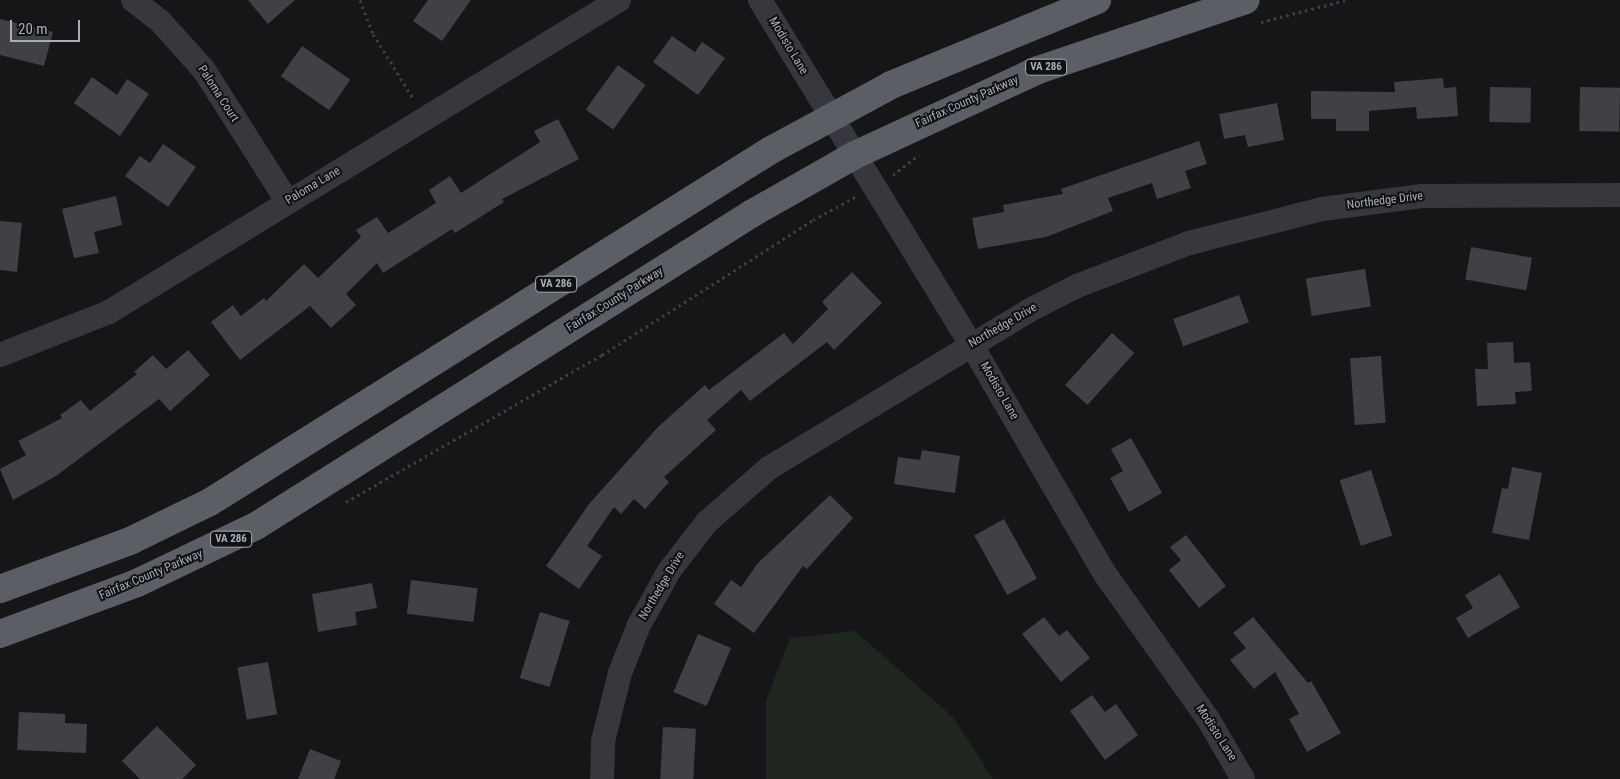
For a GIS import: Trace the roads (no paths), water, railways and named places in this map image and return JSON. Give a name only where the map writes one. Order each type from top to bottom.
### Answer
[{"type":"highway","name":"VA 286","points":[[0,588],[130,541],[246,482],[670,211],[832,117],[945,61],[1097,0]]},
{"type":"highway","name":"Fairfax County Parkway","points":[[0,634],[137,583],[256,526],[751,214],[855,155],[1038,70],[1246,0]]},
{"type":"street","name":"Paloma Court","points":[[133,0],[160,21],[204,70],[287,201]]},
{"type":"street","name":"Paloma Lane","points":[[0,355],[109,312],[196,262],[287,201],[619,0]]},
{"type":"street","name":"Modisto Lane","points":[[760,0],[971,344],[1105,574],[1208,719],[1243,779]]},
{"type":"street","name":"Northedge Drive","points":[[602,779],[603,741],[620,673],[639,625],[669,571],[707,522],[769,468],[971,344],[1077,286],[1180,246],[1253,224],[1322,209],[1422,196],[1620,194]]}]
